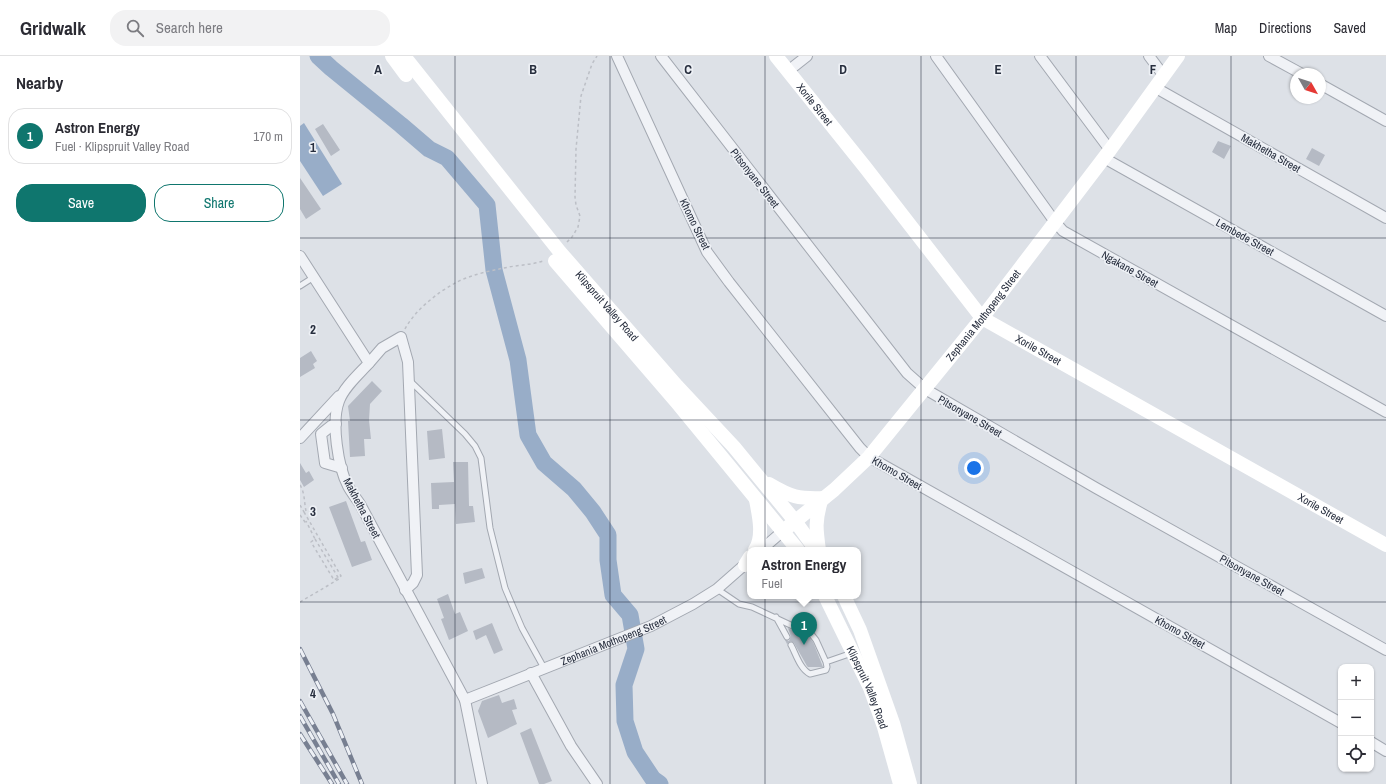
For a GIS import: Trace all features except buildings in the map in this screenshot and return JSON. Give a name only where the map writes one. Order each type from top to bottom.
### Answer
[{"type":"main road","name":"Klipspruit Valley Road","points":[[392,56],[542,246],[680,405],[796,547]]},
{"type":"main road","name":"Klipspruit Valley Road","points":[[404,56],[560,252],[677,386],[734,447],[814,547]]},
{"type":"main road","name":"Xorile Street","points":[[776,56],[982,318],[1386,545]]},
{"type":"main road","name":"Zephania Mothopeng Street","points":[[783,531],[822,500],[869,457],[982,318],[1107,154],[1178,56]]},
{"type":"main road","points":[[760,478],[785,494],[802,499],[822,500],[817,516],[816,529],[819,547]]},
{"type":"main road","points":[[756,499],[760,538],[756,547]]},
{"type":"main road","name":"Klipspruit Valley Road","points":[[826,599],[870,688],[884,727],[900,784]]},
{"type":"main road","name":"Klipspruit Valley Road","points":[[845,599],[860,630],[893,723],[910,784]]},
{"type":"street","name":"Khomo Street","points":[[617,56],[707,252],[855,442],[869,457],[1338,721]]},
{"type":"street","name":"Pitsonyane Street","points":[[660,56],[907,373],[925,389],[1096,488],[1386,650]]},
{"type":"street","points":[[788,71],[807,56]]},
{"type":"street","name":"Ngakane Street","points":[[936,56],[1063,231],[1386,412]]},
{"type":"street","name":"Lembede Street","points":[[1040,56],[1107,154],[1386,316]]},
{"type":"street","points":[[1149,56],[1164,76]]},
{"type":"street","points":[[1269,56],[1291,68]]},
{"type":"street","points":[[1326,87],[1386,121]]},
{"type":"street","name":"Makhetha Street","points":[[1156,88],[1386,218]]},
{"type":"street","points":[[300,256],[369,363]]},
{"type":"street","points":[[401,337],[408,362],[417,575],[413,583],[405,590]]},
{"type":"street","name":"Makhetha Street","points":[[401,337],[382,348],[347,388],[339,401],[336,414],[338,452],[348,486],[360,504],[465,700],[482,784]]},
{"type":"street","points":[[300,438],[347,388]]},
{"type":"street","points":[[336,424],[321,434],[325,463],[342,468]]},
{"type":"street","name":"Zephania Mothopeng Street","points":[[765,547],[783,531]]},
{"type":"street","name":"Zephania Mothopeng Street","points":[[465,700],[651,626],[693,604],[717,589],[747,562]]},
{"type":"street","points":[[531,673],[571,746],[597,784]]},
{"type":"street","points":[[1374,744],[1386,751]]},
{"type":"lane","points":[[300,286],[314,277]]},
{"type":"lane","points":[[408,380],[466,434],[481,458],[490,528],[505,588],[522,628],[544,668]]},
{"type":"lane","points":[[717,589],[739,604],[752,607],[797,628],[808,630],[816,640],[826,662],[826,670],[808,674],[803,669],[790,645]]},
{"type":"lane","points":[[776,617],[787,637]]},
{"type":"lane","points":[[826,662],[853,653]]},
{"type":"path","points":[[566,244],[578,227],[580,216],[575,197],[576,149],[581,96],[596,56]]},
{"type":"path","points":[[401,337],[409,322],[434,298],[457,282],[505,267],[543,261]]},
{"type":"path","points":[[300,485],[304,492],[306,511],[304,512]]},
{"type":"path","points":[[300,505],[315,539],[339,579],[300,602]]},
{"type":"path","points":[[300,515],[304,522],[307,521],[341,576],[334,580],[311,542],[315,539]]},
{"type":"water","points":[[304,123],[342,184],[323,196],[300,161],[300,126]]},
{"type":"waterway","points":[[318,56],[429,149],[447,158],[487,205],[494,270],[518,360],[528,435],[544,463],[574,489],[593,512],[608,535],[608,560],[613,595],[630,615],[636,649],[624,685],[625,721],[635,752],[653,779],[660,784]]},
{"type":"railway","points":[[300,649],[333,714],[362,784]]},
{"type":"railway","points":[[300,701],[347,784]]},
{"type":"railway","points":[[300,716],[339,784]]},
{"type":"railway","points":[[300,734],[332,784]]},
{"type":"place","name":"Astron Energy","points":[[804,645]]}]
